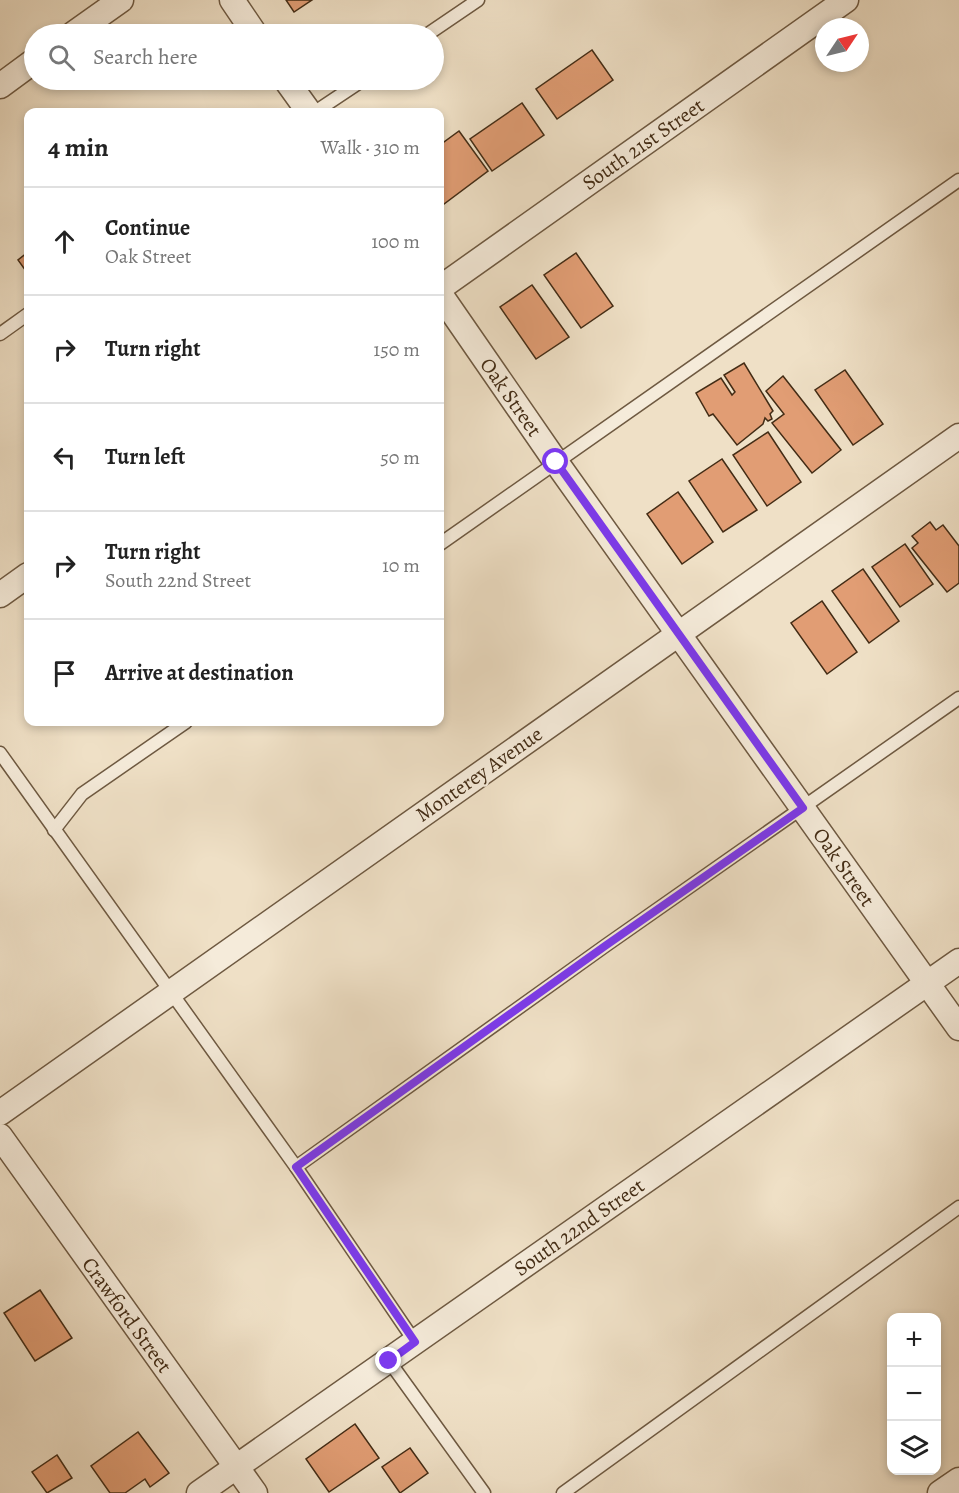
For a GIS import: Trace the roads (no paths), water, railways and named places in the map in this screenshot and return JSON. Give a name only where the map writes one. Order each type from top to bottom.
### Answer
[{"type":"street","points":[[87,24],[121,0]]},
{"type":"street","points":[[232,0],[248,24]]},
{"type":"street","name":"South 21st Street","points":[[444,285],[846,0]]},
{"type":"street","points":[[0,86],[24,69]]},
{"type":"street","points":[[293,90],[306,108]]},
{"type":"street","name":"Oak Street","points":[[444,300],[556,462],[959,1028]]},
{"type":"street","name":"Monterey Avenue","points":[[0,1113],[959,436]]},
{"type":"street","points":[[0,595],[24,578]]},
{"type":"street","name":"South 22nd Street","points":[[199,1493],[959,961]]},
{"type":"street","name":"Crawford Street","points":[[0,1137],[255,1493]]},
{"type":"street","points":[[940,1493],[959,1480]]},
{"type":"lane","points":[[443,24],[478,0]]},
{"type":"lane","points":[[321,108],[348,90]]},
{"type":"lane","points":[[444,541],[959,180]]},
{"type":"lane","points":[[0,334],[24,317]]},
{"type":"lane","points":[[296,1167],[605,946],[959,698]]},
{"type":"lane","points":[[54,830],[82,794],[180,726]]},
{"type":"lane","points":[[0,753],[169,993],[296,1167],[415,1342]]},
{"type":"lane","points":[[563,1493],[959,1207]]},
{"type":"lane","points":[[389,1361],[484,1493]]}]
